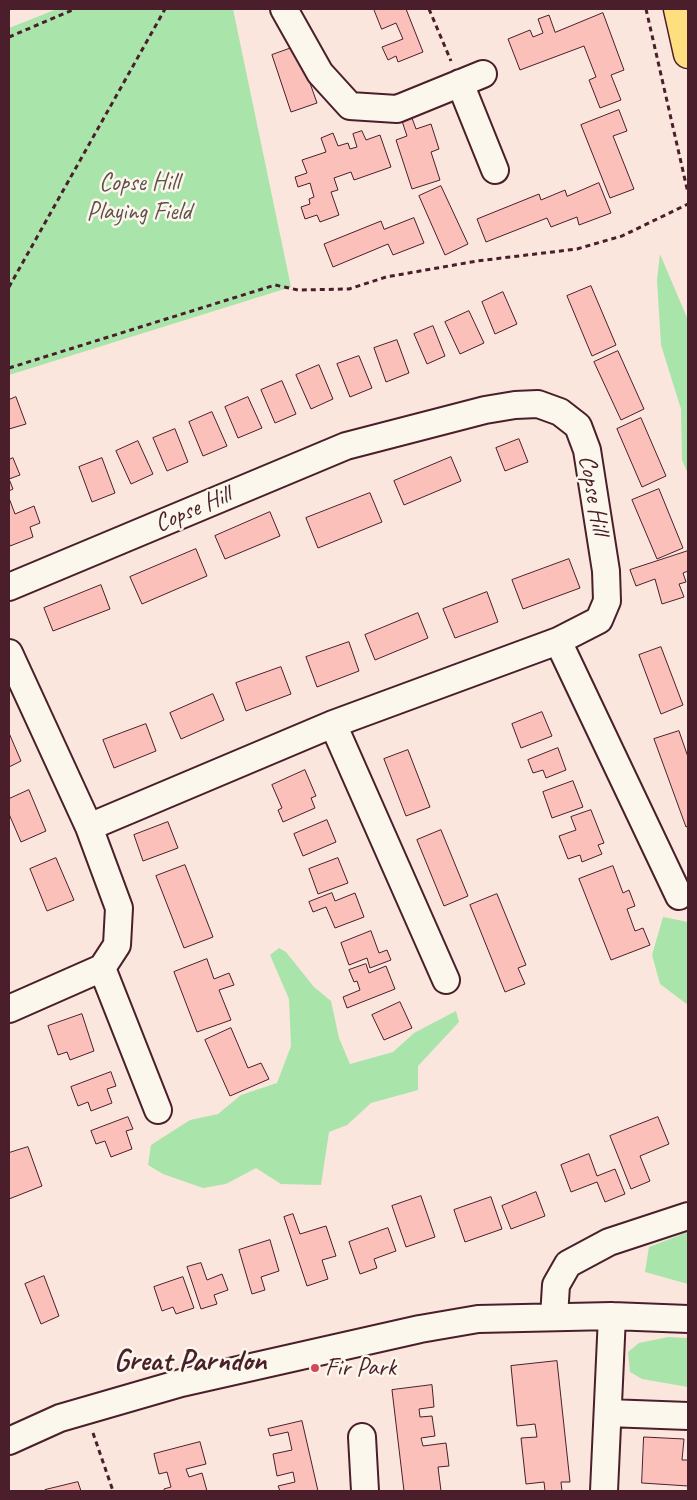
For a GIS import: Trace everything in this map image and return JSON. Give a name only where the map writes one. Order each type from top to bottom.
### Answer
[{"type":"main road","points":[[678,9],[688,54]]},
{"type":"street","points":[[284,9],[320,73],[350,106],[397,109],[472,78],[495,170]]},
{"type":"street","name":"Copse Hill","points":[[9,587],[346,446],[485,410],[516,404],[538,404],[560,412],[578,426],[587,450],[606,571],[607,601],[599,620],[558,641],[333,724],[89,827]]},
{"type":"street","points":[[558,641],[679,896]]},
{"type":"street","points":[[9,653],[89,827],[119,908],[117,945],[102,968],[9,1009]]},
{"type":"street","points":[[333,724],[446,980]]},
{"type":"street","points":[[102,968],[158,1110]]},
{"type":"street","points":[[554,1317],[556,1285],[568,1264],[609,1242],[688,1216]]},
{"type":"street","points":[[604,1491],[612,1316]]},
{"type":"street","points":[[9,1441],[60,1418],[181,1383],[420,1329],[478,1319],[612,1316],[688,1319]]},
{"type":"street","points":[[608,1413],[688,1416]]},
{"type":"street","points":[[362,1437],[365,1491]]},
{"type":"path","points":[[9,37],[75,9]]},
{"type":"path","points":[[9,287],[165,9]]},
{"type":"path","points":[[429,9],[472,78]]},
{"type":"path","points":[[646,9],[688,193]]},
{"type":"path","points":[[9,368],[275,285],[298,290],[349,289],[386,277],[477,261],[577,249],[622,236],[688,204]]},
{"type":"path","points":[[85,1411],[113,1491]]},
{"type":"green space","name":"Copse Hill Playing Field","points":[[57,9],[233,9],[291,287],[9,375],[9,28]]},
{"type":"green space","points":[[660,254],[688,320],[688,474],[682,460],[681,409],[661,345],[657,280]]},
{"type":"green space","points":[[663,917],[688,922],[688,1005],[660,984],[652,955]]},
{"type":"green space","points":[[279,948],[286,952],[314,987],[331,1001],[339,1038],[350,1064],[393,1052],[414,1033],[456,1011],[459,1022],[418,1066],[418,1090],[371,1103],[347,1125],[329,1132],[321,1185],[281,1184],[256,1168],[226,1184],[203,1188],[163,1174],[148,1165],[151,1145],[190,1120],[218,1114],[241,1095],[277,1083],[291,1046],[289,999],[270,955]]},
{"type":"green space","points":[[688,1232],[688,1284],[645,1272],[649,1247]]},
{"type":"green space","points":[[668,1337],[688,1338],[688,1387],[642,1379],[630,1372],[628,1352],[639,1343]]},
{"type":"building","points":[[374,9],[406,9],[423,52],[398,62],[396,56],[388,60],[382,47],[403,39],[396,23],[382,29]]},
{"type":"building","points":[[603,13],[624,70],[611,75],[621,100],[600,108],[589,80],[596,77],[584,46],[520,70],[508,39],[530,30],[533,37],[543,33],[538,19],[549,15],[555,32]]},
{"type":"building","points":[[297,46],[317,103],[291,112],[272,55]]},
{"type":"building","points":[[619,110],[627,131],[613,136],[634,189],[610,198],[581,125]]},
{"type":"building","points":[[412,118],[416,129],[431,124],[439,149],[431,152],[440,180],[412,189],[396,140],[407,136],[402,121]]},
{"type":"building","points":[[362,131],[366,140],[380,135],[391,167],[354,180],[351,172],[334,178],[338,190],[331,192],[339,215],[320,222],[317,215],[305,219],[301,207],[310,204],[309,199],[314,197],[310,183],[298,187],[295,177],[307,173],[302,160],[326,152],[321,138],[333,133],[338,146],[348,143],[350,149],[357,147],[353,134]]},
{"type":"building","points":[[599,183],[611,213],[579,225],[577,217],[551,227],[547,218],[486,242],[477,219],[539,194],[541,200],[565,190],[567,196]]},
{"type":"building","points":[[441,186],[468,244],[445,255],[419,196]]},
{"type":"building","points":[[414,218],[424,243],[393,255],[388,244],[333,267],[324,244],[381,221],[384,229]]},
{"type":"building","points":[[591,286],[616,345],[592,356],[567,296]]},
{"type":"building","points":[[503,292],[517,324],[495,334],[482,302]]},
{"type":"building","points":[[469,311],[484,343],[460,354],[445,322]]},
{"type":"building","points":[[433,326],[445,356],[427,364],[414,334]]},
{"type":"building","points":[[397,340],[409,373],[386,382],[374,348]]},
{"type":"building","points":[[618,351],[644,409],[621,420],[594,362]]},
{"type":"building","points":[[359,356],[372,388],[350,397],[337,364]]},
{"type":"building","points":[[319,365],[333,399],[311,409],[296,375]]},
{"type":"building","points":[[282,381],[296,414],[275,423],[261,390]]},
{"type":"building","points":[[16,397],[26,424],[9,429],[9,400]]},
{"type":"building","points":[[248,397],[262,428],[238,438],[225,407]]},
{"type":"building","points":[[212,412],[227,446],[203,456],[189,422]]},
{"type":"building","points":[[641,418],[666,476],[642,487],[617,429]]},
{"type":"building","points":[[175,429],[188,462],[167,471],[153,438]]},
{"type":"building","points":[[519,439],[528,462],[505,471],[496,448]]},
{"type":"building","points":[[138,441],[153,474],[131,484],[116,451]]},
{"type":"building","points":[[451,457],[461,481],[404,505],[394,481]]},
{"type":"building","points":[[13,458],[20,475],[9,479],[9,460]]},
{"type":"building","points":[[102,458],[115,493],[92,502],[79,467]]},
{"type":"building","points":[[9,479],[13,489],[9,491]]},
{"type":"building","points":[[659,489],[683,548],[657,559],[632,500]]},
{"type":"building","points":[[370,493],[382,522],[318,548],[306,518]]},
{"type":"building","points":[[9,498],[15,514],[34,506],[40,523],[30,527],[33,537],[10,546],[9,542]]},
{"type":"building","points":[[270,512],[280,536],[225,559],[215,536]]},
{"type":"building","points":[[196,549],[207,576],[142,604],[130,577]]},
{"type":"building","points":[[688,551],[688,571],[683,573],[686,582],[679,584],[684,597],[662,604],[655,579],[636,586],[630,570]]},
{"type":"building","points":[[569,559],[580,588],[523,609],[512,580]]},
{"type":"building","points":[[101,585],[110,609],[53,631],[44,608]]},
{"type":"building","points":[[487,592],[498,622],[455,638],[443,609]]},
{"type":"building","points":[[418,613],[428,638],[375,660],[365,635]]},
{"type":"building","points":[[349,642],[359,671],[317,687],[306,657]]},
{"type":"building","points":[[661,647],[683,705],[661,714],[639,655]]},
{"type":"building","points":[[281,667],[291,694],[246,711],[236,683]]},
{"type":"building","points":[[213,694],[224,720],[181,739],[170,713]]},
{"type":"building","points":[[542,712],[552,736],[521,748],[512,724]]},
{"type":"building","points":[[146,724],[156,751],[114,768],[103,740]]},
{"type":"building","points":[[679,731],[688,757],[688,826],[686,827],[654,739]]},
{"type":"building","points":[[9,733],[21,761],[9,767]]},
{"type":"building","points":[[558,748],[566,770],[546,778],[543,770],[533,773],[528,760]]},
{"type":"building","points":[[408,750],[430,807],[406,816],[384,759]]},
{"type":"building","points":[[305,770],[316,796],[311,798],[315,808],[283,822],[278,810],[282,808],[272,785]]},
{"type":"building","points":[[573,781],[583,807],[552,818],[543,792]]},
{"type":"building","points":[[29,790],[46,831],[21,842],[9,814],[9,799]]},
{"type":"building","points":[[591,810],[604,843],[598,845],[602,854],[582,862],[580,855],[568,859],[559,836],[576,830],[571,817]]},
{"type":"building","points":[[327,820],[336,842],[303,856],[294,834]]},
{"type":"building","points":[[168,822],[178,848],[143,861],[134,835]]},
{"type":"building","points":[[441,830],[468,896],[444,906],[417,840]]},
{"type":"building","points":[[56,858],[74,900],[47,911],[30,869]]},
{"type":"building","points":[[338,858],[348,883],[318,894],[309,869]]},
{"type":"building","points":[[185,865],[213,937],[184,948],[156,876]]},
{"type":"building","points":[[613,866],[623,893],[629,890],[635,906],[627,909],[635,931],[643,928],[650,945],[611,960],[579,879]]},
{"type":"building","points":[[332,893],[335,901],[355,893],[364,917],[335,928],[326,907],[313,912],[309,902]]},
{"type":"building","points":[[497,894],[526,965],[518,968],[525,984],[505,992],[470,905]]},
{"type":"building","points":[[371,931],[379,953],[387,950],[391,960],[370,968],[367,958],[349,965],[341,943]]},
{"type":"building","points":[[207,959],[214,979],[229,973],[234,985],[219,990],[231,1020],[197,1032],[174,972]]},
{"type":"building","points":[[366,964],[369,973],[386,966],[395,989],[347,1008],[343,997],[360,990],[357,981],[354,982],[349,970]]},
{"type":"building","points":[[400,1002],[412,1028],[384,1040],[372,1015]]},
{"type":"building","points":[[82,1014],[94,1051],[70,1060],[67,1052],[58,1055],[48,1026]]},
{"type":"building","points":[[231,1028],[248,1068],[261,1063],[269,1079],[230,1096],[205,1040]]},
{"type":"building","points":[[111,1072],[116,1086],[107,1089],[112,1103],[91,1111],[88,1102],[78,1106],[71,1087]]},
{"type":"building","points":[[128,1117],[133,1129],[126,1131],[132,1149],[111,1157],[105,1141],[96,1144],[91,1131]]},
{"type":"building","points":[[658,1117],[669,1144],[640,1156],[650,1181],[631,1189],[610,1136]]},
{"type":"building","points":[[28,1147],[42,1186],[9,1199],[9,1153]]},
{"type":"building","points":[[589,1154],[597,1176],[615,1169],[625,1194],[605,1202],[597,1182],[571,1192],[561,1165]]},
{"type":"building","points":[[536,1192],[545,1216],[511,1229],[502,1206]]},
{"type":"building","points":[[421,1196],[435,1237],[406,1247],[392,1206]]},
{"type":"building","points":[[491,1197],[502,1229],[465,1242],[454,1210]]},
{"type":"building","points":[[293,1214],[300,1234],[326,1226],[336,1256],[322,1260],[328,1279],[307,1286],[284,1217]]},
{"type":"building","points":[[388,1228],[396,1251],[374,1259],[377,1268],[360,1274],[349,1242]]},
{"type":"building","points":[[270,1240],[279,1271],[261,1277],[265,1290],[252,1294],[239,1250]]},
{"type":"building","points":[[201,1263],[207,1280],[222,1274],[228,1290],[214,1295],[217,1304],[201,1309],[187,1267]]},
{"type":"building","points":[[44,1276],[59,1316],[41,1324],[25,1284]]},
{"type":"building","points":[[183,1277],[194,1308],[176,1314],[173,1307],[162,1311],[154,1287]]},
{"type":"building","points":[[557,1361],[570,1482],[561,1482],[562,1491],[545,1491],[544,1482],[526,1484],[521,1438],[537,1437],[535,1424],[517,1426],[511,1366]]},
{"type":"building","points":[[432,1385],[434,1407],[419,1409],[420,1417],[432,1416],[435,1436],[421,1438],[423,1446],[446,1443],[449,1466],[438,1467],[441,1491],[404,1491],[392,1390]]},
{"type":"building","points":[[302,1421],[318,1491],[280,1491],[278,1486],[295,1482],[293,1472],[277,1476],[273,1454],[292,1450],[288,1432],[270,1436],[268,1429]]},
{"type":"building","points":[[644,1437],[684,1439],[682,1460],[688,1460],[688,1486],[642,1483]]},
{"type":"building","points":[[200,1442],[206,1464],[186,1469],[189,1477],[202,1473],[207,1491],[164,1491],[164,1489],[171,1487],[167,1472],[159,1474],[154,1454]]},
{"type":"building","points":[[78,1482],[81,1491],[45,1491],[45,1490]]},
{"type":"place","name":"Fir Park","points":[[315,1368]]},
{"type":"district","name":"Great Parndon","points":[[190,1362]]}]
